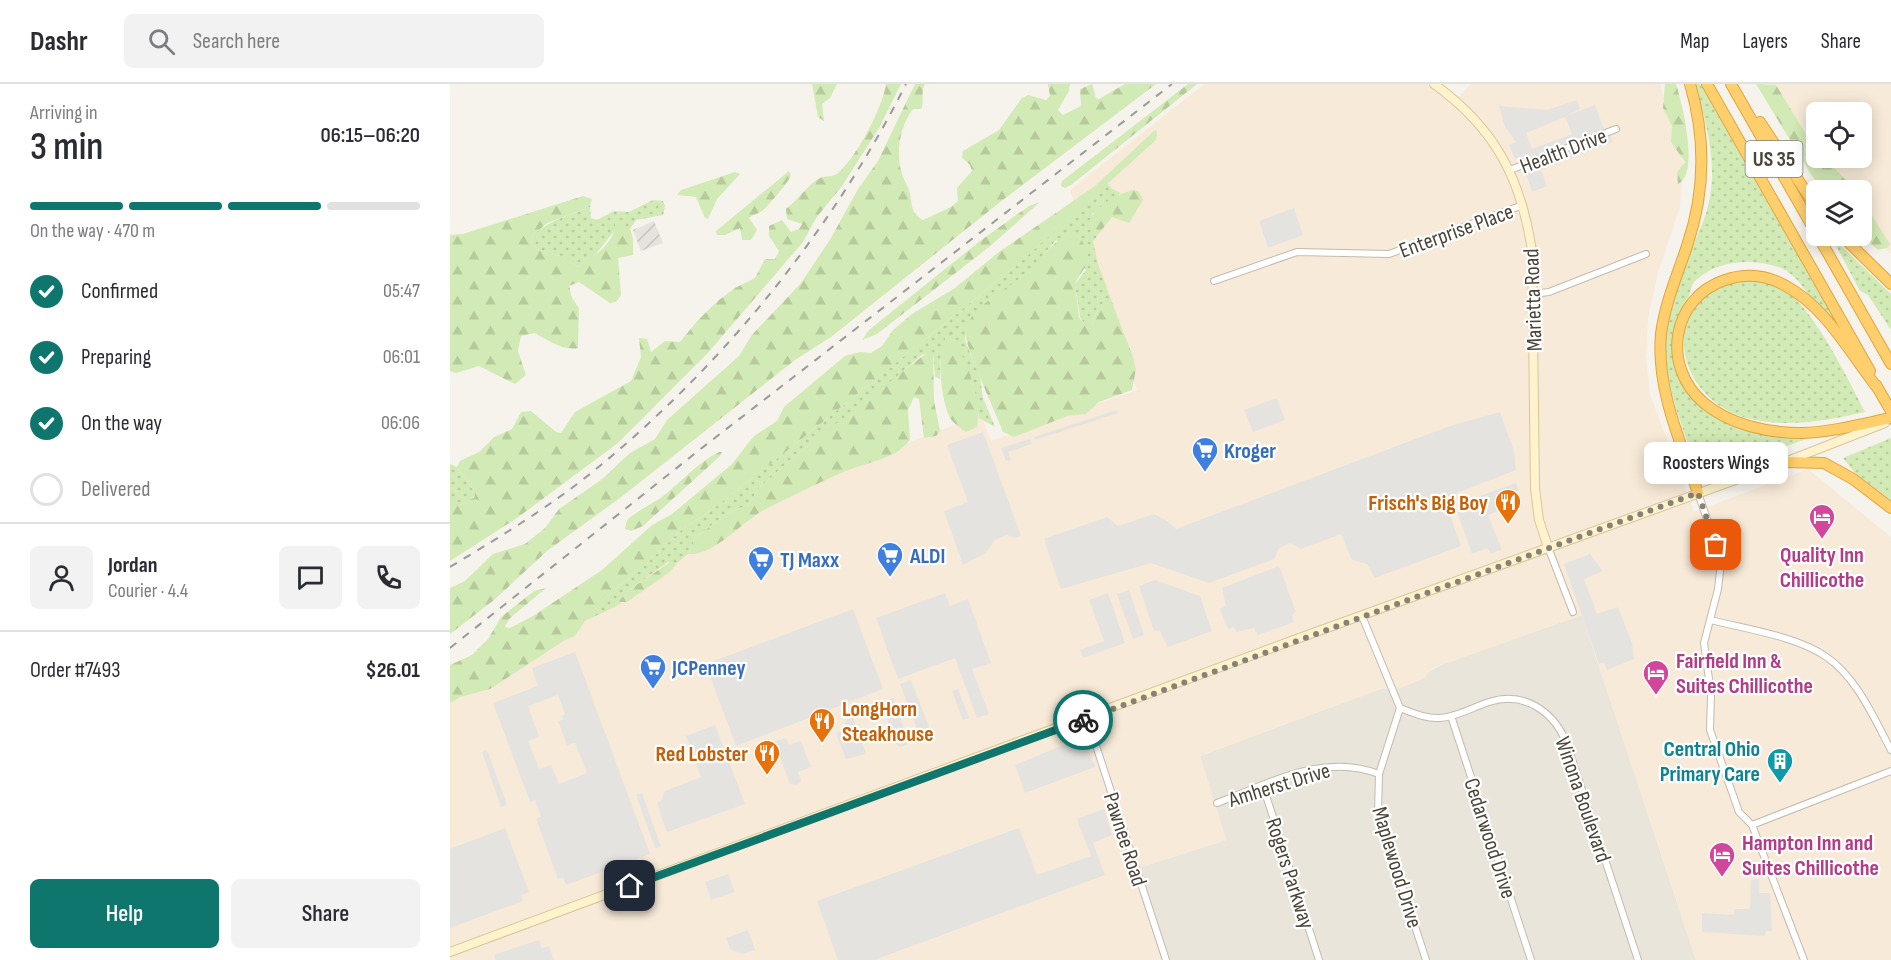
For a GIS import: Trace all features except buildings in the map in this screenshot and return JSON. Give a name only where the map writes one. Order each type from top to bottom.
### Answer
[{"type":"highway","points":[[1690,84],[1699,126],[1701,184],[1687,245],[1665,311],[1661,336],[1661,369],[1671,411],[1698,493]]},
{"type":"highway","name":"US 35","points":[[1707,84],[1860,350],[1891,411]]},
{"type":"highway","points":[[1732,85],[1771,137],[1806,191]]},
{"type":"highway","name":"US 35","points":[[1732,85],[1806,215]]},
{"type":"highway","name":"US 35","points":[[1824,246],[1891,364]]},
{"type":"highway","points":[[1852,246],[1891,284]]},
{"type":"highway","points":[[1879,390],[1810,303],[1786,286],[1770,279],[1744,275],[1704,289],[1692,301],[1678,329],[1677,357],[1681,373],[1690,389],[1703,403],[1731,420],[1770,430],[1800,433],[1823,432],[1891,419]]},
{"type":"highway","points":[[1785,462],[1824,463],[1853,479],[1891,508]]},
{"type":"main road","name":"Marietta Road","points":[[1434,84],[1462,105],[1497,146],[1510,170],[1523,205],[1532,251],[1535,488],[1539,520],[1548,547]]},
{"type":"main road","points":[[450,952],[1548,547],[1785,462],[1891,419]]},
{"type":"street","name":"Health Drive","points":[[1510,170],[1616,129]]},
{"type":"street","name":"Enterprise Place","points":[[1214,281],[1297,252],[1389,254],[1523,205]]},
{"type":"street","points":[[1533,294],[1549,292],[1646,254]]},
{"type":"street","points":[[1698,493],[1719,558],[1718,589],[1711,620],[1706,628],[1704,643],[1711,694],[1710,730],[1739,812],[1752,825],[1804,960]]},
{"type":"street","points":[[1548,547],[1572,612]]},
{"type":"street","points":[[1362,616],[1400,708],[1379,774]]},
{"type":"street","points":[[1711,620],[1778,638],[1824,654],[1849,678],[1891,750]]},
{"type":"street","name":"Winona Boulevard","points":[[1400,708],[1430,718],[1451,716],[1487,702],[1519,699],[1539,708],[1554,721],[1565,738],[1638,960]]},
{"type":"street","name":"Cedarwood Drive","points":[[1451,716],[1531,960]]},
{"type":"street","name":"Pawnee Road","points":[[1087,718],[1166,960]]},
{"type":"street","name":"Amherst Drive","points":[[1217,803],[1308,770],[1332,765],[1348,765],[1379,774]]},
{"type":"street","points":[[1752,825],[1891,771]]},
{"type":"street","name":"Maplewood Drive","points":[[1379,774],[1377,799],[1381,826],[1426,960]]},
{"type":"street","name":"Rogers Parkway","points":[[1263,786],[1319,960]]},
{"type":"shaded area","points":[[1204,84],[1442,84],[1459,97],[1471,84],[1660,84],[1683,163],[1680,207],[1658,273],[1648,318],[1646,356],[1650,394],[1694,512],[1808,469],[1891,537],[1891,960],[1696,960],[1582,615],[1441,665],[1430,670],[1425,678],[1396,690],[1383,688],[1200,756],[1226,840],[1132,870],[1161,960],[450,960],[450,686],[821,476],[981,415],[991,441],[1137,390],[1070,190]]},
{"type":"shaded area","points":[[1770,84],[1891,84],[1891,254],[1872,235],[1872,180],[1831,180],[1824,168],[1872,168],[1872,102],[1806,102],[1806,141]]},
{"type":"shaded area","points":[[1577,100],[1580,109],[1566,116],[1595,105],[1604,129],[1521,161],[1520,158],[1515,159],[1509,145],[1516,142],[1505,127],[1499,106],[1547,110]],"holes":[[[1565,117],[1572,134],[1532,149],[1526,133]]]},
{"type":"shaded area","points":[[1610,135],[1613,142],[1541,170],[1547,186],[1532,192],[1525,172],[1538,163]]},
{"type":"shaded area","points":[[1294,208],[1303,235],[1268,248],[1259,221]]},
{"type":"shaded area","points":[[654,221],[663,243],[641,251],[633,230]]},
{"type":"shaded area","points":[[1277,398],[1285,420],[1253,432],[1244,410]]},
{"type":"shaded area","points":[[1117,410],[1118,413],[1035,440],[1034,437]]},
{"type":"shaded area","points":[[1500,412],[1514,451],[1516,470],[1444,498],[1461,546],[1375,578],[1367,564],[1352,560],[1341,534],[1301,549],[1290,543],[1279,548],[1274,559],[1209,583],[1151,563],[1061,589],[1044,539],[1107,517],[1118,526],[1154,514],[1176,529],[1450,426]]},
{"type":"shaded area","points":[[983,432],[1021,536],[1015,538],[1007,535],[995,540],[986,553],[963,565],[944,511],[968,502],[947,445]]},
{"type":"shaded area","points":[[1030,439],[1032,444],[1008,452],[1011,460],[1006,461],[1001,448]]},
{"type":"shaded area","points":[[1516,483],[1519,490],[1510,493],[1514,505],[1488,515],[1502,550],[1491,553],[1487,548],[1472,554],[1457,511],[1471,506],[1469,500]]},
{"type":"shaded area","points":[[1590,554],[1603,571],[1584,579],[1597,614],[1618,607],[1632,643],[1634,659],[1607,670],[1604,663],[1599,664],[1564,564]]},
{"type":"shaded area","points":[[1279,566],[1296,612],[1292,615],[1294,622],[1258,635],[1254,628],[1236,632],[1234,627],[1228,629],[1220,609],[1226,606],[1222,588]]},
{"type":"shaded area","points":[[1155,580],[1200,596],[1212,631],[1168,647],[1159,630],[1154,631],[1139,586]]},
{"type":"shaded area","points":[[1129,590],[1144,635],[1133,639],[1117,594]]},
{"type":"shaded area","points":[[945,593],[950,606],[968,599],[991,663],[972,669],[989,714],[977,718],[955,658],[898,679],[876,618]]},
{"type":"shaded area","points":[[1108,593],[1125,643],[1083,658],[1080,650],[1104,641],[1089,600]]},
{"type":"shaded area","points":[[853,609],[883,689],[736,746],[708,671],[711,662]]},
{"type":"shaded area","points":[[1582,615],[1696,960],[1161,960],[1132,870],[1226,840],[1200,756],[1383,688],[1396,690],[1441,665]]},
{"type":"shaded area","points":[[575,652],[650,854],[566,885],[563,877],[558,879],[536,819],[541,816],[535,800],[530,802],[493,703],[538,686],[532,668]],"holes":[[[558,695],[565,714],[562,716],[563,720],[558,721],[567,745],[575,743],[587,773],[559,784],[551,765],[539,769],[528,741],[539,737],[528,706]]]},
{"type":"shaded area","points":[[911,680],[931,732],[921,740],[900,684]]},
{"type":"shaded area","points":[[958,689],[969,718],[963,720],[952,691]]},
{"type":"shaded area","points":[[893,698],[907,738],[907,745],[900,747],[897,745],[881,703]]},
{"type":"shaded area","points":[[853,717],[866,754],[846,759],[836,733],[843,730],[847,719]]},
{"type":"shaded area","points":[[715,725],[745,804],[667,832],[657,803],[661,801],[665,791],[701,777],[686,736]]},
{"type":"shaded area","points":[[786,738],[789,745],[801,741],[811,767],[798,772],[801,781],[797,785],[790,784],[774,742]]},
{"type":"shaded area","points":[[1073,741],[1079,741],[1088,749],[1095,767],[1025,793],[1015,765]]},
{"type":"shaded area","points":[[487,750],[507,805],[501,807],[482,752]]},
{"type":"shaded area","points":[[642,793],[661,847],[655,848],[636,795]]},
{"type":"shaded area","points":[[1104,809],[1112,835],[1093,843],[1105,875],[874,960],[838,960],[817,901],[1019,828],[1037,875],[1091,856],[1077,819]]},
{"type":"shaded area","points":[[505,828],[529,892],[521,895],[523,901],[450,928],[450,849]]},
{"type":"shaded area","points":[[728,874],[735,892],[711,900],[705,882]]},
{"type":"shaded area","points":[[1759,879],[1759,893],[1770,893],[1772,931],[1766,931],[1765,936],[1702,932],[1702,913],[1734,915],[1734,909],[1750,909],[1751,880]]},
{"type":"shaded area","points":[[748,930],[755,950],[743,954],[730,949],[726,938]]},
{"type":"shaded area","points":[[539,940],[542,948],[549,946],[554,960],[496,960],[494,955]]},
{"type":"green space","points":[[812,84],[837,84],[830,98],[822,104],[824,121],[818,117]]},
{"type":"green space","points":[[886,84],[901,84],[879,128],[842,186],[816,218],[803,242],[707,354],[618,443],[517,518],[450,561],[450,507],[474,498],[475,492],[457,467],[460,461],[479,452],[494,437],[512,429],[521,412],[531,411],[556,432],[561,433],[575,412],[631,381],[641,357],[639,338],[647,339],[651,352],[665,341],[680,342],[719,300],[735,288],[755,278],[765,259],[775,259],[779,251],[769,236],[769,226],[782,220],[791,232],[799,229],[802,224],[787,219],[786,209],[816,180],[836,175],[853,156],[880,106]]},
{"type":"green space","points":[[915,84],[925,84],[922,106],[921,109],[913,109],[905,123],[900,138],[899,155],[901,171],[910,193],[913,209],[916,215],[923,220],[951,207],[958,201],[957,188],[972,171],[970,165],[962,158],[963,151],[999,130],[1022,98],[1028,95],[1046,100],[1050,96],[1048,84],[1070,84],[1069,91],[1058,110],[1063,115],[1081,106],[1080,89],[1092,84],[1096,98],[1099,99],[1125,84],[1156,84],[1004,199],[831,337],[795,360],[620,498],[547,551],[494,600],[450,634],[450,588],[465,581],[493,554],[525,544],[545,528],[559,509],[601,480],[630,453],[655,439],[667,420],[739,356],[752,335],[801,283],[831,238],[858,189],[878,161]]},
{"type":"green space","points":[[1188,84],[1197,84],[1071,185],[1065,188],[1061,186],[1062,181]]},
{"type":"green space","points":[[1665,84],[1676,84],[1688,137],[1688,167],[1684,178],[1678,184],[1677,172],[1685,162],[1671,142],[1672,126],[1663,108]]},
{"type":"green space","points":[[1694,84],[1700,84],[1840,330],[1825,318],[1797,280],[1781,268],[1760,263],[1736,263],[1714,268],[1695,281],[1678,319],[1672,341],[1675,365],[1688,386],[1708,412],[1814,436],[1701,478],[1675,405],[1667,368],[1666,349],[1666,329],[1671,301],[1703,222],[1711,188],[1711,153]]},
{"type":"green space","points":[[1756,84],[1776,85],[1806,134],[1806,166]]},
{"type":"green space","points":[[1155,130],[1157,131],[1156,140],[1017,265],[773,462],[710,511],[680,531],[645,565],[595,606],[575,636],[565,640],[490,689],[460,697],[450,703],[450,665],[472,655],[488,639],[501,617],[534,591],[546,588],[509,619],[505,627],[510,628],[533,616],[602,570],[652,525],[672,514],[732,464],[754,436],[777,421],[784,407],[845,356],[860,352],[871,353],[882,346],[893,330],[912,314],[955,288],[999,252],[1095,186]]},
{"type":"green space","points":[[1807,168],[1835,168],[1845,180],[1815,180]]},
{"type":"green space","points":[[789,171],[791,176],[772,200],[762,211],[749,218],[757,230],[751,240],[742,240],[740,228],[725,235],[717,235],[716,231]]},
{"type":"green space","points":[[735,172],[740,174],[717,199],[708,219],[705,218],[696,197],[677,195],[681,190]]},
{"type":"green space","points":[[1107,183],[1112,189],[1121,193],[1092,214],[1091,231],[1097,236],[1093,242],[1098,264],[1116,313],[1099,306],[1092,325],[1085,325],[1080,317],[1075,284],[1086,270],[1056,240],[1033,268],[973,316],[965,330],[965,340],[980,377],[983,398],[995,427],[979,418],[973,383],[946,336],[940,362],[940,379],[935,377],[933,353],[923,354],[866,403],[801,451],[759,488],[749,504],[725,515],[696,537],[688,554],[676,564],[668,562],[629,590],[618,602],[621,604],[583,622],[595,606],[645,565],[680,531],[710,511],[773,462],[1017,265]]},
{"type":"green space","points":[[1134,190],[1139,192],[1143,200],[1129,223],[1112,217],[1097,236],[1091,231],[1089,221],[1102,205],[1114,197]]},
{"type":"green space","points":[[583,196],[592,199],[590,207],[547,223],[533,235],[531,244],[546,254],[562,256],[577,267],[602,249],[612,237],[615,223],[622,220],[626,235],[633,238],[633,255],[618,258],[621,295],[616,302],[610,303],[579,282],[569,286],[572,298],[579,308],[578,348],[561,346],[535,333],[521,336],[518,351],[526,375],[515,384],[479,366],[456,373],[450,371],[450,235],[463,234]]},
{"type":"green space","points":[[653,200],[663,201],[665,206],[663,215],[636,220],[630,229],[633,238],[626,236],[623,228],[615,230],[592,259],[577,267],[562,256],[546,254],[531,244],[533,235],[547,225],[590,207],[591,218],[597,220],[614,211],[629,212]]},
{"type":"green space","points":[[1040,202],[989,247],[877,334],[862,340],[869,330],[980,241],[1029,206]]},
{"type":"green space","points":[[1872,216],[1890,244],[1887,248],[1878,250],[1872,245]]},
{"type":"green space","points":[[1069,234],[1081,239],[1088,254],[1087,264],[1075,284],[1079,317],[1085,325],[1092,325],[1099,306],[1104,302],[1116,313],[1136,369],[1132,390],[1099,402],[1086,414],[1067,416],[1014,437],[1003,432],[974,362],[965,329],[982,306],[1022,277],[1050,248]]},
{"type":"green space","points":[[1836,246],[1841,246],[1891,294],[1891,330],[1868,295],[1860,291]]},
{"type":"green space","points":[[1753,280],[1782,289],[1801,305],[1822,333],[1865,412],[1804,422],[1758,421],[1720,406],[1703,390],[1690,371],[1684,350],[1685,329],[1692,310],[1707,294],[1730,282]]},
{"type":"green space","points":[[950,333],[955,336],[978,404],[977,427],[966,432],[949,416],[942,385],[942,349]]},
{"type":"green space","points":[[929,351],[933,352],[934,401],[940,431],[936,436],[924,438],[919,399],[914,397],[908,410],[910,440],[896,452],[850,469],[791,496],[762,511],[717,545],[707,550],[688,554],[696,537],[725,515],[749,504],[759,488],[801,451]]},
{"type":"green space","points":[[1891,438],[1891,500],[1855,473],[1843,458]]},
{"type":"green space","points":[[722,452],[719,457],[643,526],[631,531],[625,529],[627,520],[659,499],[703,462]]},
{"type":"green space","points":[[450,464],[457,467],[475,492],[472,501],[450,507]]},
{"type":"green space","points":[[672,561],[676,564],[671,571],[627,602],[618,602],[629,590]]},
{"type":"railway","points":[[450,567],[573,487],[638,433],[684,390],[769,296],[807,245],[843,193],[906,84]]},
{"type":"railway","points":[[450,648],[698,451],[1172,84]]},
{"type":"way so far","points":[[1083,720],[1291,641],[1698,493],[1716,545]]},
{"type":"place","name":"Kroger","points":[[1205,473]]},
{"type":"place","name":"Frisch's Big Boy","points":[[1508,525]]},
{"type":"place","name":"Quality Inn Chillicothe","points":[[1822,540]]},
{"type":"place","name":"Roosters Wings","points":[[1716,545]]},
{"type":"place","name":"ALDI","points":[[890,578]]},
{"type":"place","name":"TJ Maxx","points":[[761,582]]},
{"type":"place","name":"JCPenney","points":[[653,690]]},
{"type":"place","name":"Fairfield Inn & Suites Chillicothe","points":[[1656,696]]},
{"type":"place","name":"LongHorn Steakhouse","points":[[822,744]]},
{"type":"place","name":"Red Lobster","points":[[767,776]]},
{"type":"place","name":"Central Ohio Primary Care","points":[[1780,784]]},
{"type":"place","name":"Hampton Inn and Suites Chillicothe","points":[[1722,878]]},
{"type":"route","points":[[630,886],[1083,720]]}]
